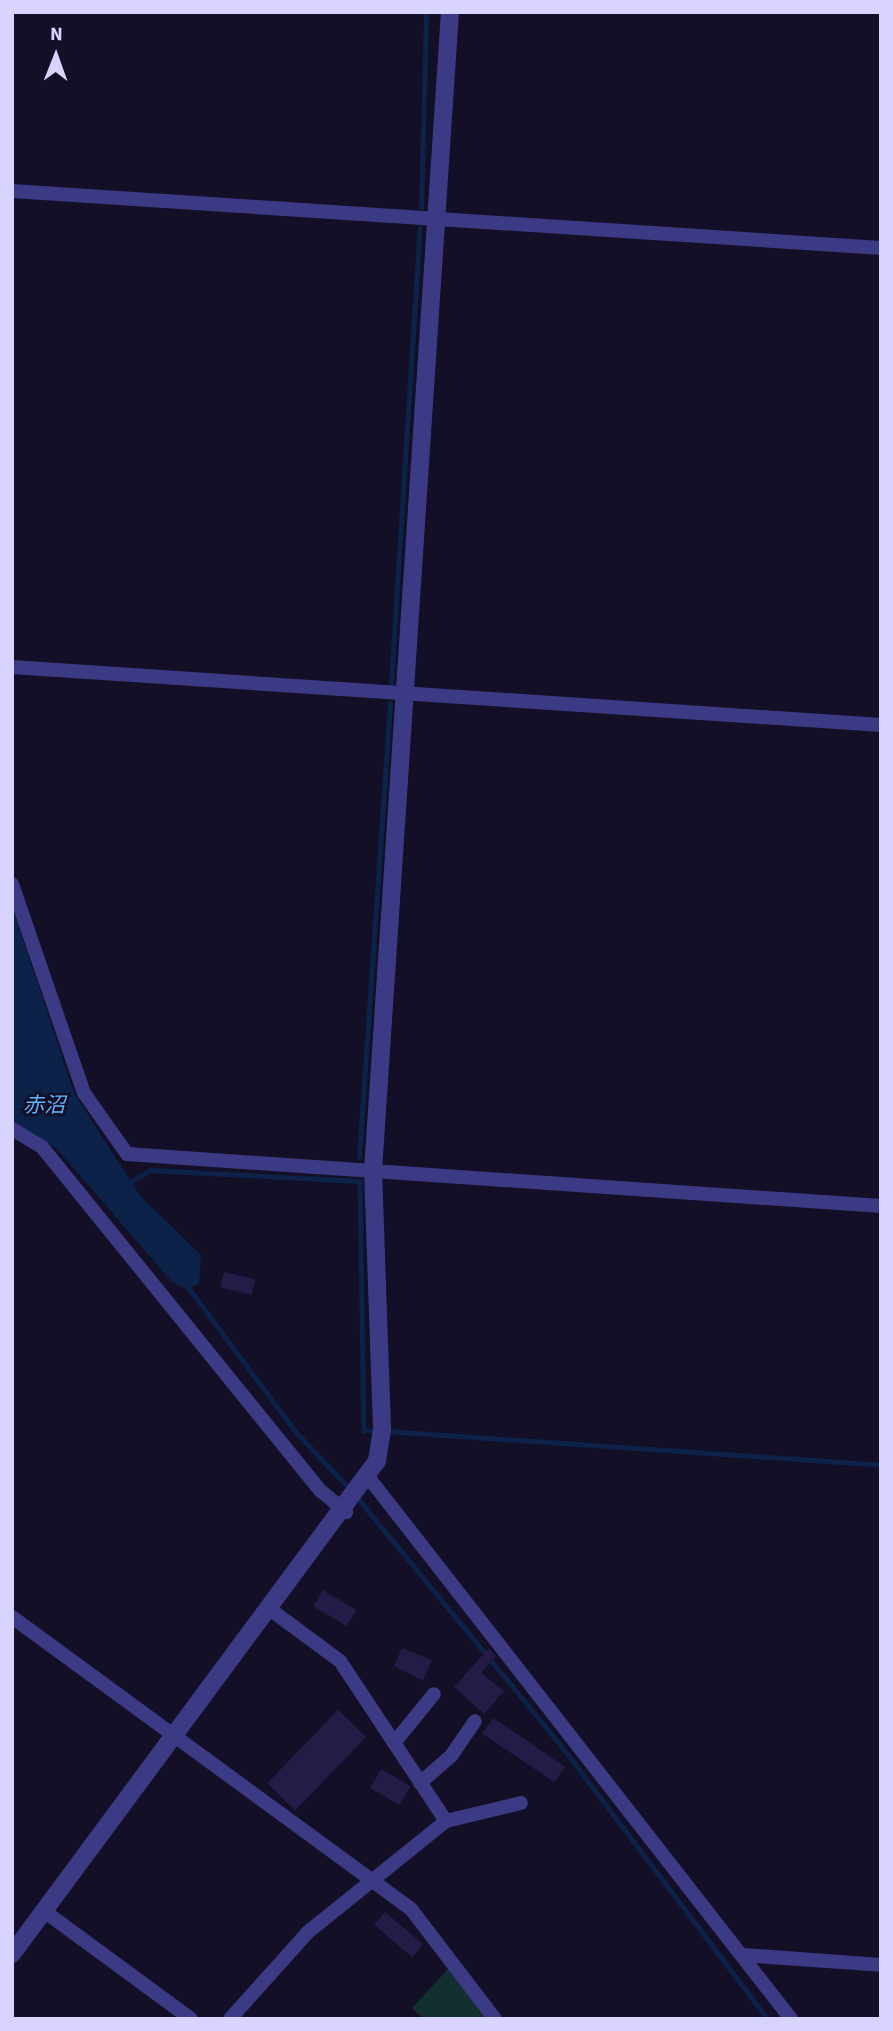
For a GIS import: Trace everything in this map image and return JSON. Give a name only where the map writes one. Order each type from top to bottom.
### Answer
[{"type":"street","points":[[12,1954],[349,1507],[367,1480],[382,1434],[373,1171],[450,12]]},
{"type":"street","points":[[12,191],[881,248]]},
{"type":"street","points":[[12,667],[881,725]]},
{"type":"street","points":[[12,884],[84,1093],[127,1154],[881,1206]]},
{"type":"street","points":[[12,1129],[41,1147],[321,1491],[349,1507]]},
{"type":"street","points":[[367,1480],[791,2019]]},
{"type":"street","points":[[271,1610],[340,1661],[446,1821]]},
{"type":"street","points":[[12,1617],[411,1909],[495,2019]]},
{"type":"street","points":[[394,1742],[434,1695]]},
{"type":"street","points":[[421,1783],[451,1756],[475,1721]]},
{"type":"street","points":[[230,2019],[308,1932],[446,1821],[521,1803]]},
{"type":"street","points":[[44,1911],[191,2019]]},
{"type":"street","points":[[743,1955],[881,1965]]},
{"type":"green space","points":[[449,1968],[489,2019],[424,2019],[412,2008]]},
{"type":"water","name":"赤沼","points":[[12,906],[74,1093],[141,1197],[201,1255],[199,1284],[186,1289],[172,1282],[57,1149],[12,1121]]},
{"type":"building","points":[[224,1272],[255,1279],[252,1295],[220,1288]]},
{"type":"building","points":[[323,1590],[356,1610],[347,1626],[313,1606]]},
{"type":"building","points":[[402,1648],[432,1660],[423,1681],[394,1666]]},
{"type":"building","points":[[489,1648],[496,1656],[481,1673],[504,1691],[484,1714],[454,1687]]},
{"type":"building","points":[[338,1710],[366,1737],[295,1810],[267,1783]]},
{"type":"building","points":[[493,1718],[565,1767],[555,1782],[482,1734]]},
{"type":"building","points":[[381,1769],[410,1786],[399,1805],[370,1788]]},
{"type":"building","points":[[385,1912],[423,1944],[412,1957],[374,1925]]},
{"type":"waterway","points":[[421,208],[426,12]]},
{"type":"waterway","points":[[391,683],[420,228]]},
{"type":"waterway","points":[[359,1157],[390,704]]},
{"type":"waterway","points":[[127,1184],[150,1170],[360,1181],[364,1431],[378,1431]]},
{"type":"waterway","points":[[186,1284],[296,1432],[351,1490]]},
{"type":"waterway","points":[[386,1431],[881,1465]]},
{"type":"waterway","points":[[357,1497],[560,1744],[768,2019]]}]
